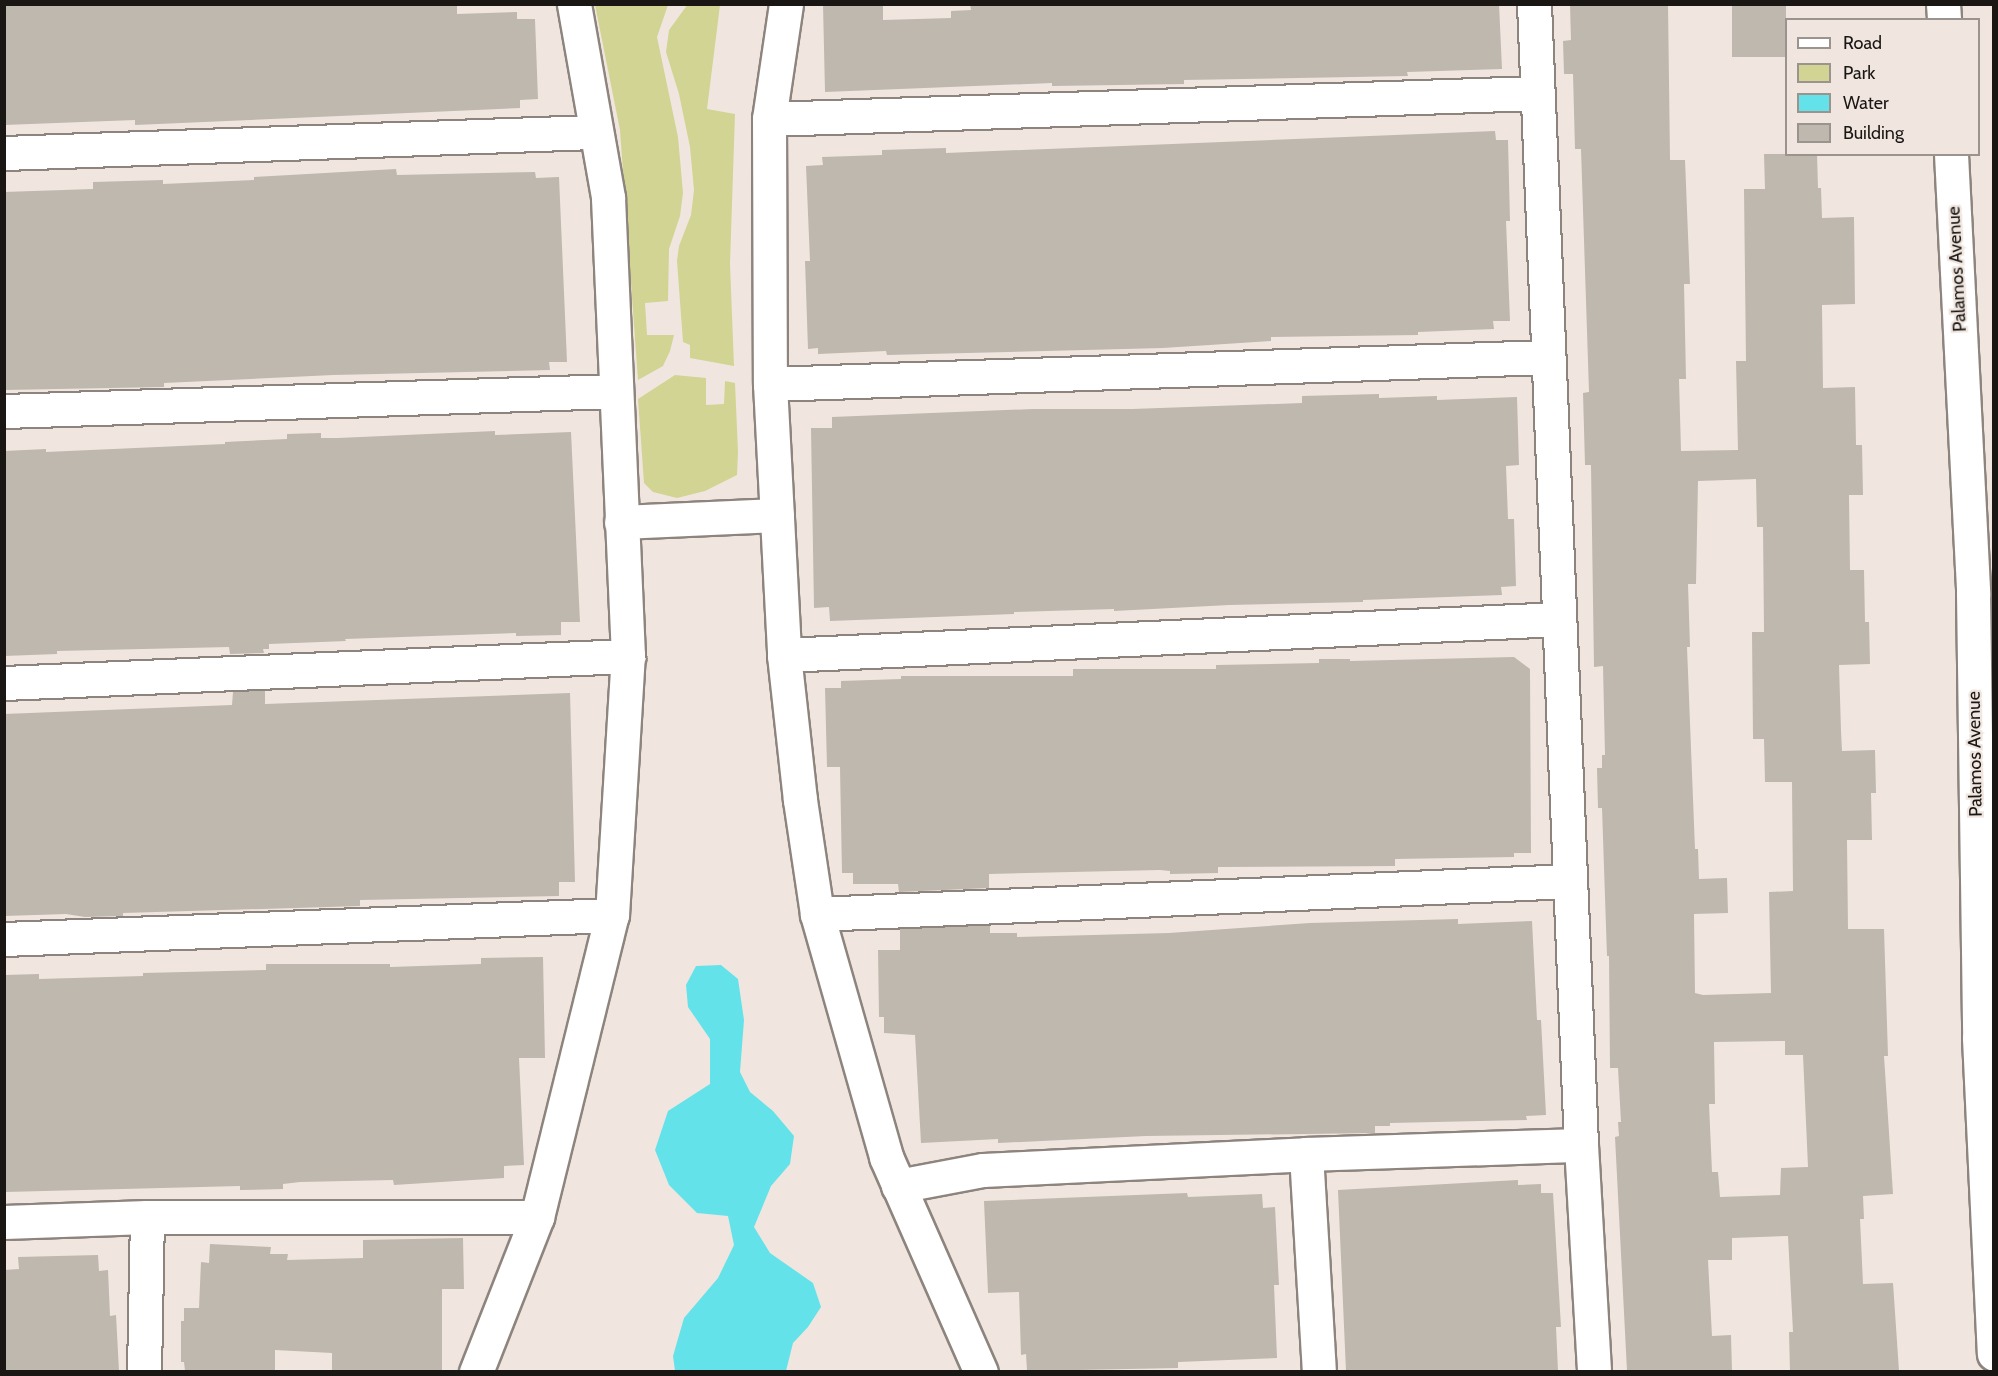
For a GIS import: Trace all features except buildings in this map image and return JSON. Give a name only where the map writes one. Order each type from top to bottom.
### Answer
[{"type":"street","points":[[476,1371],[537,1217],[612,915],[628,656],[608,197],[574,4]]},
{"type":"street","points":[[786,4],[769,118],[770,384],[784,655],[800,800],[817,914],[886,1157],[981,1371]]},
{"type":"street","points":[[1534,4],[1581,1145],[1594,1371]]},
{"type":"street","points":[[769,118],[1538,93]]},
{"type":"street","points":[[4,153],[595,132]]},
{"type":"street","name":"Palamos Avenue","points":[[1951,156],[1984,591],[1986,1038],[1994,1354]]},
{"type":"street","points":[[770,384],[1549,357]]},
{"type":"street","points":[[4,411],[616,391]]},
{"type":"street","points":[[621,522],[777,515]]},
{"type":"street","points":[[784,655],[1559,619]]},
{"type":"street","points":[[4,683],[628,656]]},
{"type":"street","points":[[817,914],[1570,881]]},
{"type":"street","points":[[4,939],[612,915]]},
{"type":"street","points":[[898,1186],[983,1170],[1306,1154],[1581,1145]]},
{"type":"street","points":[[1306,1154],[1320,1371]]},
{"type":"street","points":[[4,1222],[147,1217],[537,1217]]},
{"type":"street","points":[[144,1371],[147,1217]]},
{"type":"green space","points":[[688,4],[720,5],[707,109],[735,114],[730,264],[734,366],[690,358],[690,345],[683,342],[677,261],[679,246],[691,215],[694,190],[690,147],[679,94],[666,52],[669,30]]},
{"type":"green space","points":[[595,5],[668,5],[657,37],[678,137],[683,193],[680,216],[669,249],[668,301],[645,303],[647,335],[674,335],[663,366],[638,380],[620,130]]},
{"type":"green space","points":[[675,375],[706,378],[706,405],[724,404],[725,381],[735,383],[738,452],[737,475],[705,491],[677,498],[653,492],[644,483],[638,399]]},
{"type":"water","points":[[721,965],[738,979],[744,1020],[740,1072],[750,1092],[773,1111],[794,1136],[790,1164],[771,1186],[754,1227],[770,1253],[813,1283],[821,1307],[808,1327],[793,1343],[786,1371],[675,1371],[673,1356],[684,1318],[718,1278],[734,1245],[728,1216],[697,1213],[669,1185],[655,1150],[668,1111],[710,1084],[710,1039],[688,1007],[686,985],[696,966]]}]
